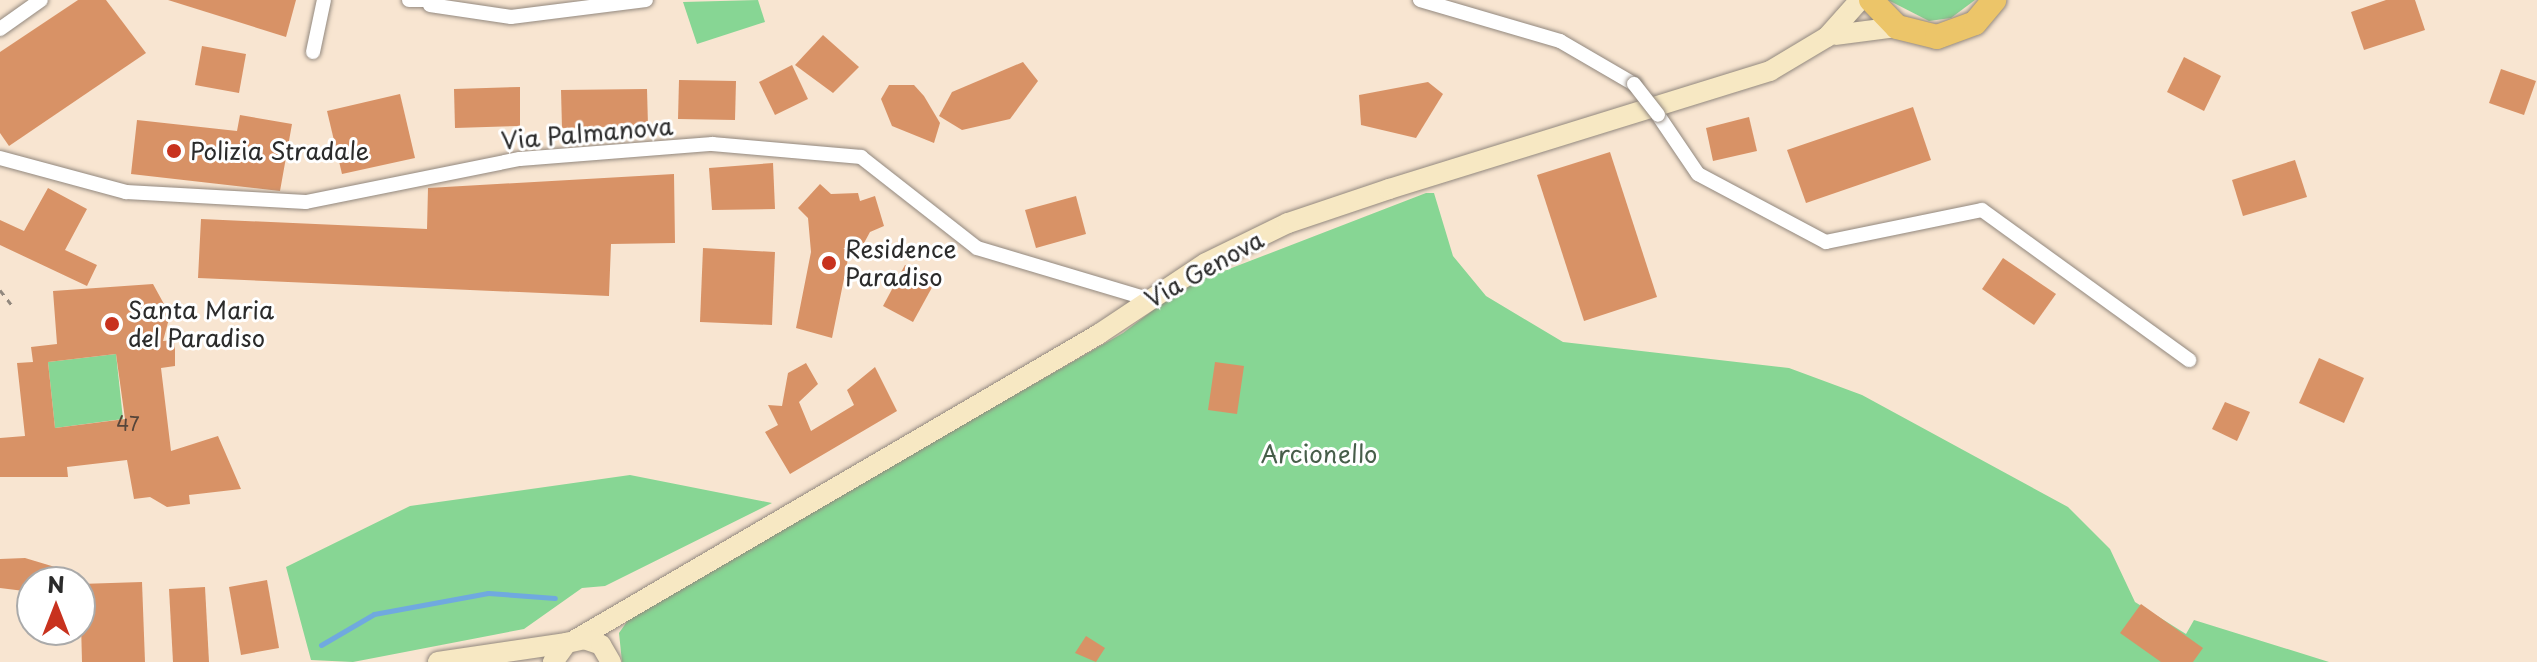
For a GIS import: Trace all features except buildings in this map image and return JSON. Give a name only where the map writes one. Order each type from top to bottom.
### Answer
[{"type":"highway","points":[[1871,0],[1897,27]]},
{"type":"highway","name":"Via Genova","points":[[1897,27],[1926,36],[1957,33],[1994,0]]},
{"type":"main road","name":"Via Genova","points":[[438,662],[493,651],[571,642],[1099,334],[1148,299],[1288,223],[1770,71],[1827,37],[1860,0]]},
{"type":"main road","name":"Via Genova","points":[[1827,37],[1897,27]]},
{"type":"main road","points":[[550,662],[571,642],[610,659],[628,607]]},
{"type":"main road","name":"Via Genova","points":[[493,651],[550,662]]},
{"type":"street","points":[[0,29],[41,0]]},
{"type":"street","points":[[313,52],[324,0]]},
{"type":"street","points":[[409,0],[511,17],[646,0]]},
{"type":"street","points":[[1420,0],[1574,46],[1634,84],[1698,174],[1826,242],[1982,210],[2189,360]]},
{"type":"street","name":"Via Palmanova","points":[[0,158],[126,192],[306,202],[520,159],[712,144],[861,157],[977,248],[1148,299]]},
{"type":"path","points":[[0,290],[14,308]]},
{"type":"green space","points":[[758,0],[765,22],[697,44],[683,2]]},
{"type":"green space","points":[[1888,0],[1975,0],[1951,18],[1929,21]]},
{"type":"green space","name":"Arcionello","points":[[1426,193],[1434,193],[1453,256],[1486,296],[1563,342],[1789,368],[1862,395],[2068,507],[2110,549],[2135,602],[2186,634],[2194,620],[2329,662],[622,662],[619,633],[633,613],[1123,333],[1185,286]]},
{"type":"green space","points":[[116,354],[123,419],[55,428],[48,362]]},
{"type":"green space","points":[[630,475],[772,503],[605,586],[582,588],[524,629],[353,662],[311,660],[286,567],[410,506]]},
{"type":"waterway","points":[[321,645],[374,614],[488,593],[555,598]]},
{"type":"place","name":"Polizia Stradale","points":[[174,151]]},
{"type":"place","name":"Residence Paradiso","points":[[829,263]]},
{"type":"place","name":"Santa Maria del Paradiso","points":[[112,324]]}]
